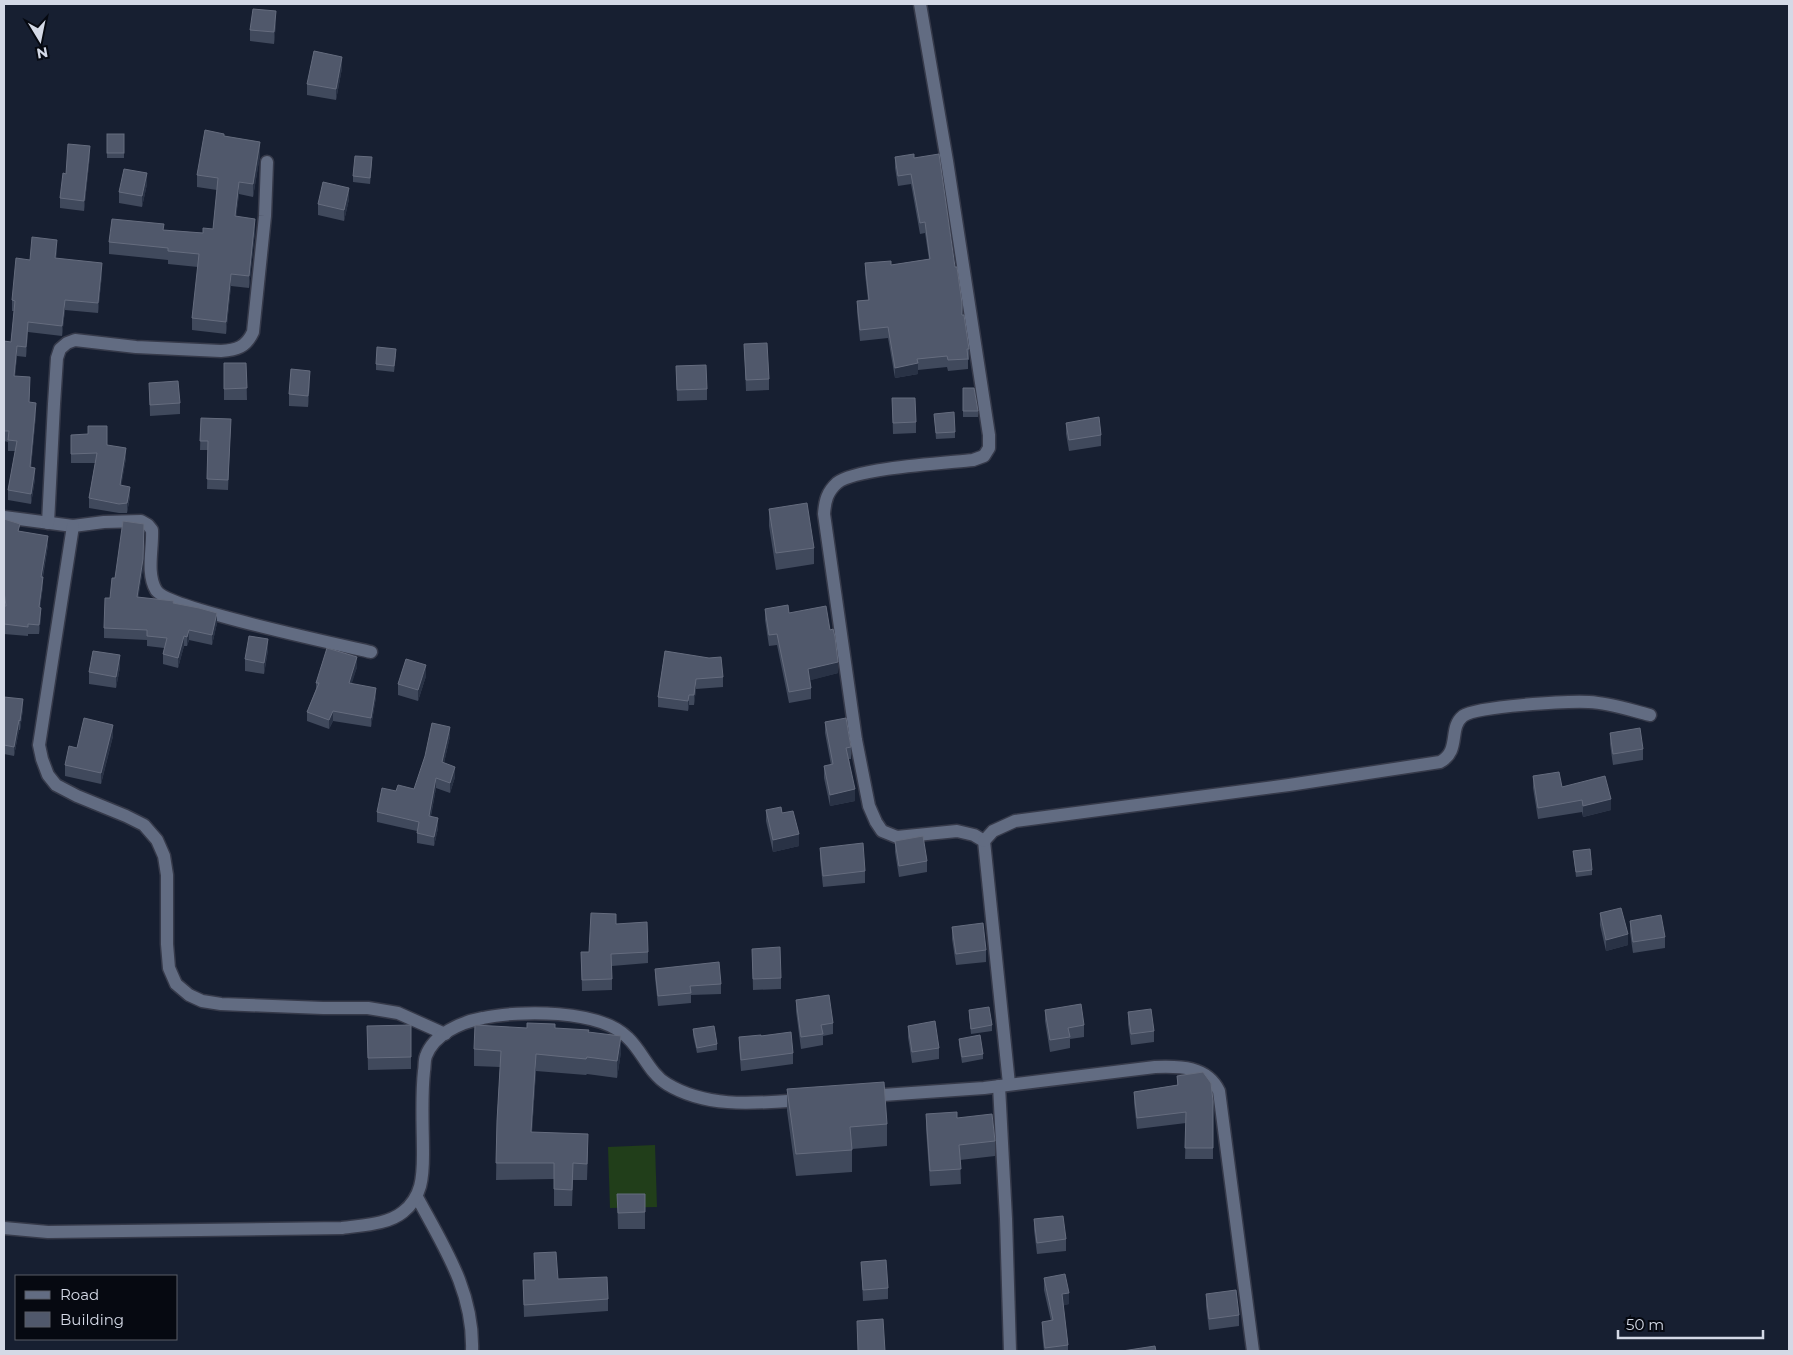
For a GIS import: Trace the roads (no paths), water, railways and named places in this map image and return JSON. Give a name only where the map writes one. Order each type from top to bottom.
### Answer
[{"type":"street","points":[[920,4],[948,161],[989,435],[988,448],[984,456],[974,460],[855,474],[837,483],[825,499],[824,514],[856,740],[869,806],[876,822],[882,831],[896,837],[957,832],[974,835],[984,841]]},
{"type":"street","points":[[48,523],[54,404],[60,348],[75,340],[136,347],[221,351],[242,347],[249,340],[253,332],[265,216],[267,162]]},
{"type":"street","points":[[4,517],[73,526],[104,522],[141,521],[148,524],[152,530],[152,580],[157,592],[164,597],[208,613],[372,652]]},
{"type":"street","points":[[73,526],[39,745],[42,760],[48,775],[56,785],[144,825],[157,840],[164,856],[167,875],[167,944],[169,968],[176,984],[189,995],[202,1001],[221,1004],[368,1008],[398,1013],[445,1034]]},
{"type":"street","points":[[1010,1351],[1004,1085],[984,841],[993,831],[1015,822],[1440,762],[1450,754],[1457,723],[1469,712],[1486,709],[1589,702],[1612,705],[1650,715]]},
{"type":"street","points":[[4,1228],[48,1232],[342,1228],[381,1222],[402,1212],[418,1197],[423,1177],[422,1083],[426,1056],[436,1040],[456,1026],[482,1018],[530,1012],[576,1016],[607,1024],[628,1036],[665,1083],[685,1093],[707,1099],[747,1104],[816,1099]]},
{"type":"street","points":[[856,1096],[1004,1085],[1155,1067],[1176,1066],[1194,1069],[1207,1074],[1219,1091],[1253,1351]]},
{"type":"street","points":[[418,1197],[456,1269],[463,1288],[473,1331],[472,1351]]}]
